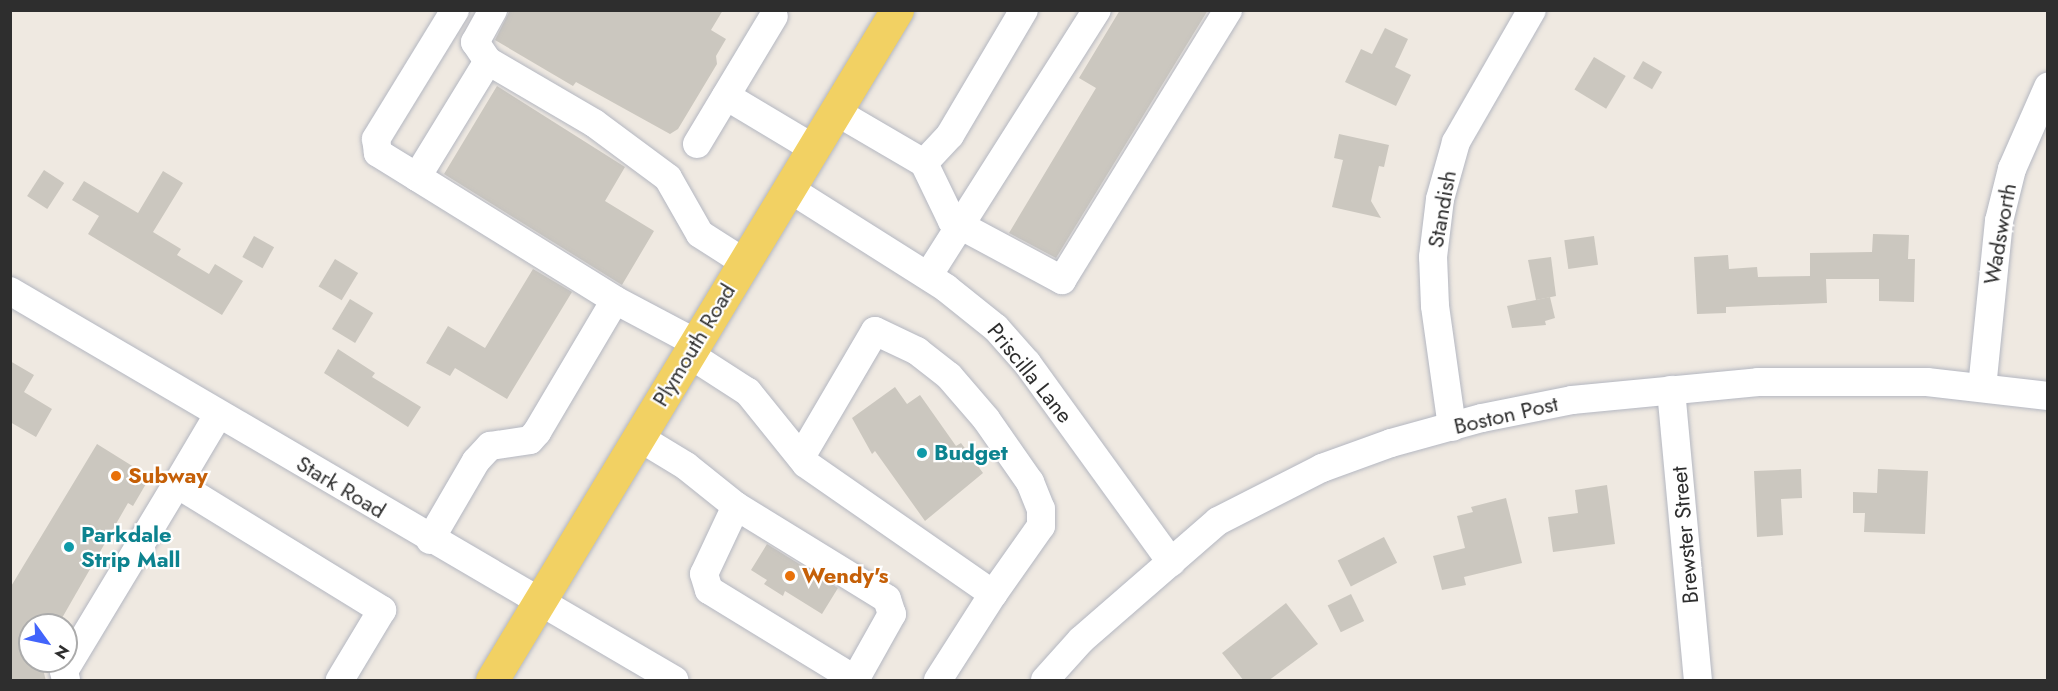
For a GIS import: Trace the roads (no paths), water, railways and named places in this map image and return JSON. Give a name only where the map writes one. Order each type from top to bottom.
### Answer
[{"type":"main road","name":"Plymouth Road","points":[[492,681],[835,111],[887,14]]},
{"type":"street","points":[[417,177],[481,51],[493,10]]},
{"type":"street","points":[[924,163],[950,135],[1024,10]]},
{"type":"street","points":[[928,276],[963,227],[1097,10]]},
{"type":"street","points":[[835,111],[924,163],[952,221],[1062,280],[1228,10]]},
{"type":"street","name":"Standish","points":[[1452,427],[1435,306],[1433,257],[1440,199],[1456,142],[1532,10]]},
{"type":"street","points":[[697,144],[774,16]]},
{"type":"street","points":[[744,262],[700,234],[684,198],[668,178],[594,123],[481,51],[450,18],[376,139],[378,153],[692,349],[748,392],[801,458],[822,476],[993,594]]},
{"type":"street","name":"Wadsworth","points":[[1982,388],[1998,221],[2012,168],[2048,87]]},
{"type":"street","points":[[726,96],[813,148]]},
{"type":"street","name":"Priscilla Lane","points":[[788,188],[969,303],[1027,363],[1171,562]]},
{"type":"street","name":"Stark Road","points":[[10,291],[430,540],[674,681]]},
{"type":"street","points":[[430,540],[476,461],[490,446],[530,440],[537,432],[615,300]]},
{"type":"street","points":[[801,458],[875,331],[917,351],[949,376],[986,419],[1030,483],[1041,509],[1041,526],[993,594],[938,681]]},
{"type":"street","name":"Boston Post","points":[[1045,681],[1081,640],[1218,521],[1250,502],[1322,468],[1452,427],[1572,400],[1758,382],[1868,381],[1982,388],[2048,396]]},
{"type":"street","name":"Brewster Street","points":[[1671,390],[1698,681]]},
{"type":"street","points":[[66,681],[64,671],[218,415]]},
{"type":"street","points":[[639,438],[686,466],[736,506],[887,599],[892,614],[856,680],[709,590],[704,574],[736,506]]},
{"type":"street","points":[[177,484],[382,610],[340,681]]},
{"type":"place","name":"Budget","points":[[922,453]]},
{"type":"place","name":"Subway","points":[[116,476]]},
{"type":"place","name":"Parkdale Strip Mall","points":[[69,547]]},
{"type":"place","name":"Wendy's","points":[[790,576]]}]
